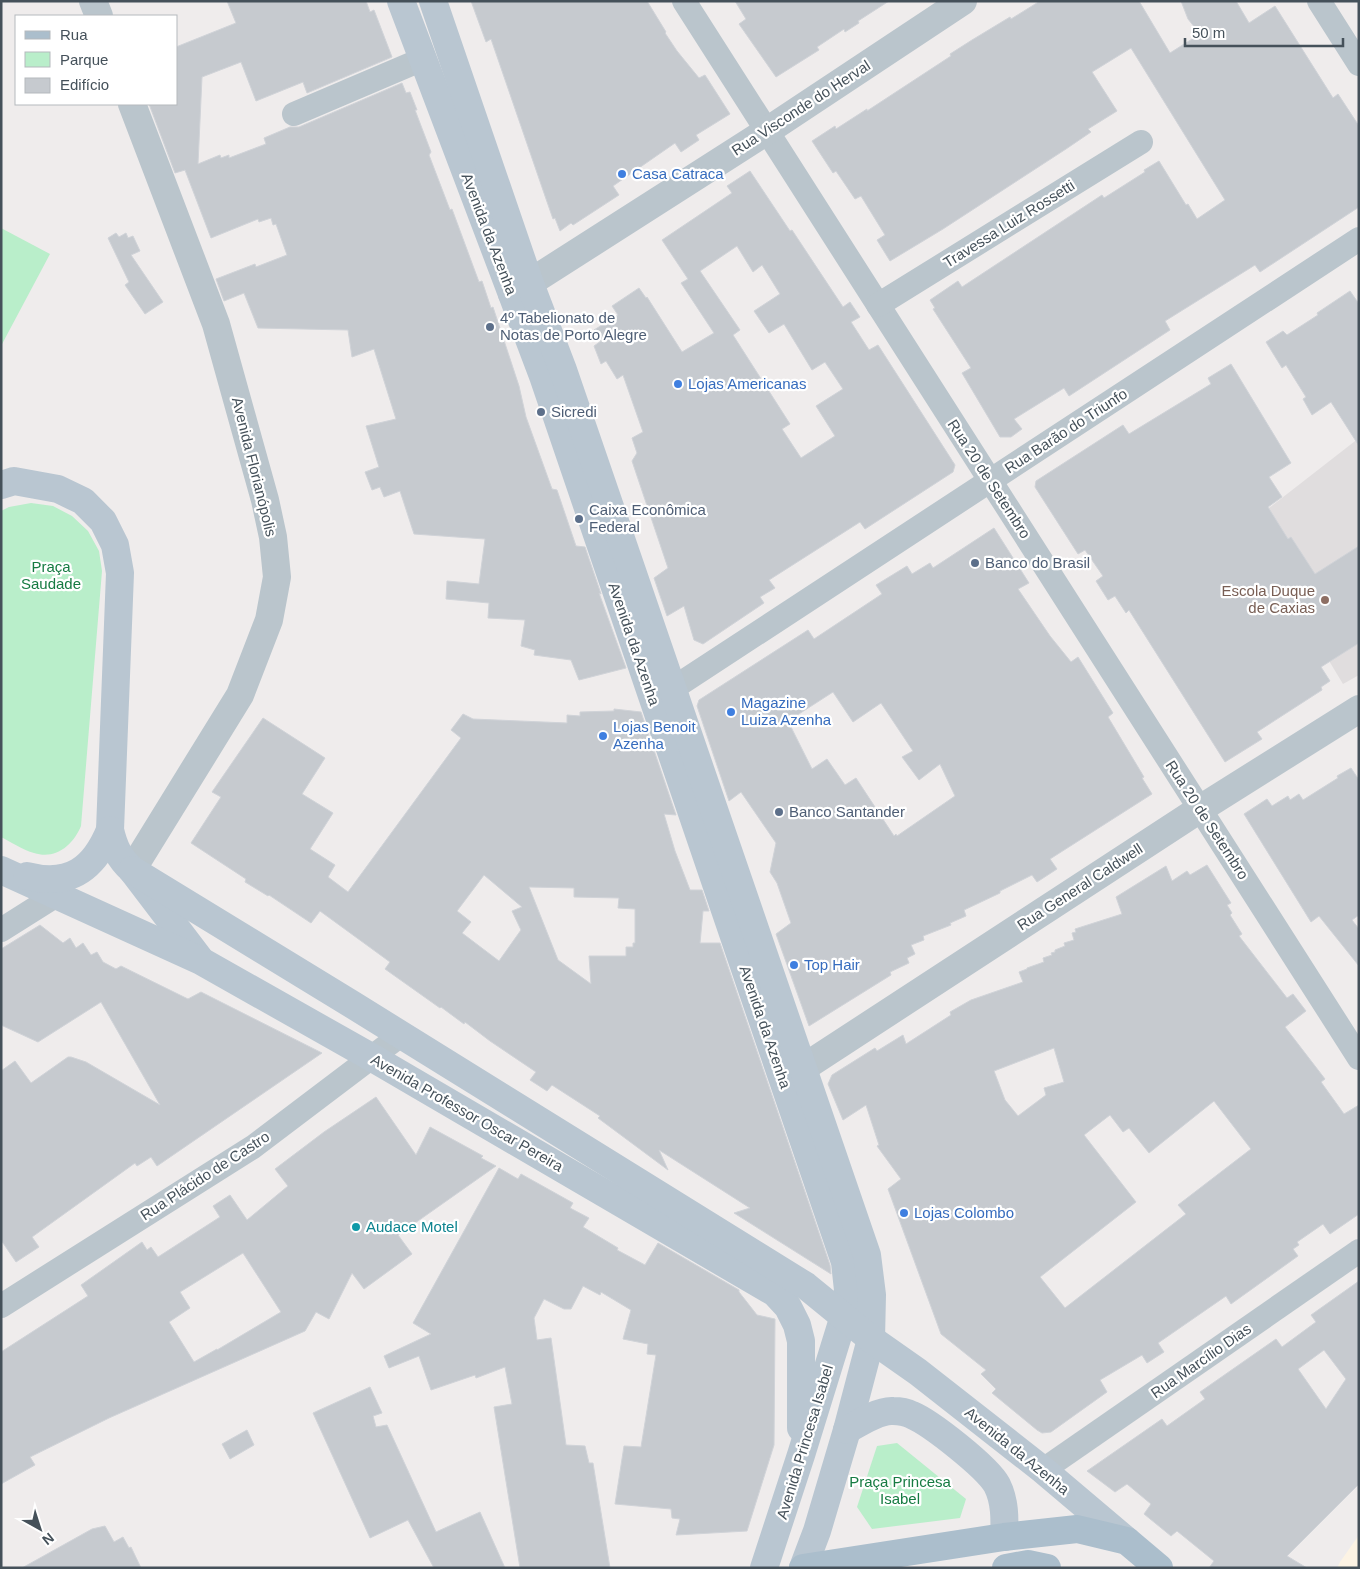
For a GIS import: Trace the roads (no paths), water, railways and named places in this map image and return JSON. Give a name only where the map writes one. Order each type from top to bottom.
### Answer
[{"type":"main road","name":"Avenida da Azenha","points":[[401,1],[423,59],[520,288],[563,370],[867,1255],[872,1295],[871,1339]]},
{"type":"main road","name":"Avenida da Azenha","points":[[433,1],[520,288],[546,385],[845,1262],[848,1290],[844,1316],[871,1339],[918,1372],[1042,1470],[1159,1568]]},
{"type":"main road","points":[[1,485],[14,481],[58,489],[83,502],[103,521],[115,545],[120,572],[110,830],[114,846],[121,860],[132,870],[201,961]]},
{"type":"main road","points":[[1,870],[39,879],[58,879],[76,874],[92,862],[103,847],[110,830]]},
{"type":"main road","name":"Avenida Professor Oscar Pereira","points":[[1,870],[201,961],[371,1057],[775,1293],[788,1308],[797,1325],[801,1341],[801,1455]]},
{"type":"main road","name":"Avenida Professor Oscar Pereira","points":[[132,870],[806,1286],[844,1316]]},
{"type":"main road","name":"Avenida Princesa Isabel","points":[[764,1568],[844,1316]]},
{"type":"main road","points":[[871,1339],[847,1430],[817,1531],[803,1568],[1004,1537],[1077,1529],[1127,1541]]},
{"type":"main road","points":[[847,1430],[870,1417],[891,1411],[910,1414],[932,1426],[986,1471],[996,1485],[1003,1502],[1004,1537]]},
{"type":"main road","points":[[1006,1568],[1028,1564],[1047,1568]]},
{"type":"street","points":[[93,1],[98,15]]},
{"type":"street","name":"Rua 20 de Setembro","points":[[684,1],[1359,1058]]},
{"type":"street","name":"Rua Visconde do Herval","points":[[520,288],[767,131],[963,1]]},
{"type":"street","points":[[1319,1],[1359,64]]},
{"type":"street","points":[[294,114],[423,59]]},
{"type":"street","name":"Avenida Florianópolis","points":[[132,105],[216,324],[265,500],[273,538],[276,577],[269,620],[240,695],[132,870]]},
{"type":"street","name":"Travessa Luiz Rossetti","points":[[878,305],[1141,142]]},
{"type":"street","name":"Rua Barão do Triunfo","points":[[672,690],[1359,239]]},
{"type":"street","name":"Rua General Caldwell","points":[[803,1068],[1200,809],[1359,709]]},
{"type":"street","points":[[1,930],[55,896]]},
{"type":"street","name":"Rua Plácido de Castro","points":[[2,1304],[253,1147],[401,1035]]},
{"type":"street","name":"Rua Marcílio Dias","points":[[1042,1470],[1359,1251]]},
{"type":"place","name":"Casa Catraca","points":[[622,174]]},
{"type":"place","name":"4º Tabelionato de Notas de Porto Alegre","points":[[490,327]]},
{"type":"place","name":"Lojas Americanas","points":[[678,384]]},
{"type":"place","name":"Sicredi","points":[[541,412]]},
{"type":"place","name":"Caixa Econômica Federal","points":[[579,519]]},
{"type":"place","name":"Banco do Brasil","points":[[975,563]]},
{"type":"place","name":"Escola Duque de Caxias","points":[[1325,600]]},
{"type":"place","name":"Magazine Luiza Azenha","points":[[731,712]]},
{"type":"place","name":"Lojas Benoit Azenha","points":[[603,736]]},
{"type":"place","name":"Banco Santander","points":[[779,812]]},
{"type":"place","name":"Top Hair","points":[[794,965]]},
{"type":"place","name":"Lojas Colombo","points":[[904,1213]]},
{"type":"place","name":"Audace Motel","points":[[356,1227]]},
{"type":"park label","name":"Praça Saudade","points":[[51,576]]},
{"type":"park label","name":"Praça Princesa Isabel","points":[[900,1490]]}]
